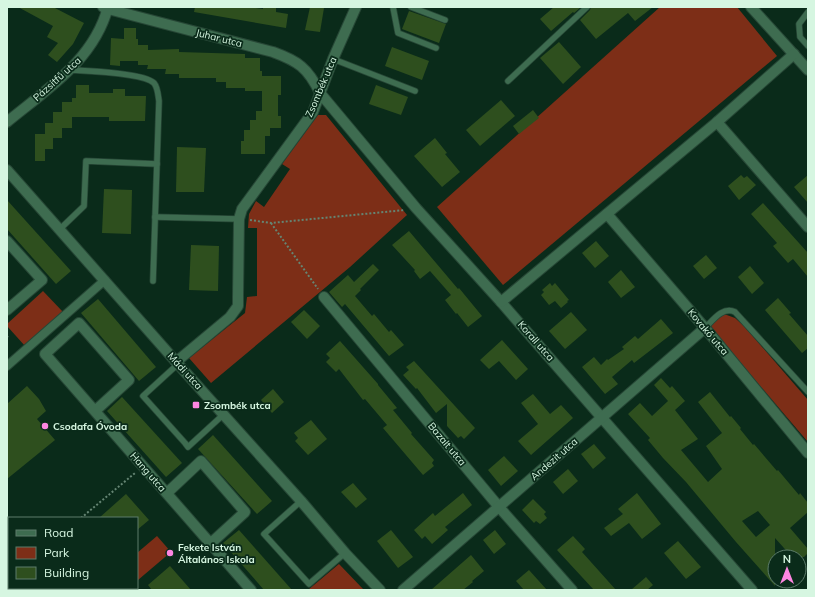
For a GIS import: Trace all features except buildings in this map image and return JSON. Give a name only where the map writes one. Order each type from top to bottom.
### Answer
[{"type":"street","name":"Zsombék utca","points":[[177,363],[224,323],[238,306],[239,218],[242,209],[313,112],[333,59],[356,7]]},
{"type":"street","points":[[751,7],[808,70]]},
{"type":"street","points":[[758,7],[766,22]]},
{"type":"street","name":"Pázsitfű utca","points":[[7,122],[70,70],[89,49],[97,37],[106,8]]},
{"type":"street","name":"Juhar utca","points":[[106,8],[287,57],[296,62],[313,78],[320,93]]},
{"type":"street","points":[[501,302],[717,122],[794,54]]},
{"type":"street","name":"Korall utca","points":[[320,93],[416,208],[501,302],[752,590]]},
{"type":"street","points":[[717,122],[808,227]]},
{"type":"street","name":"Mádi utca","points":[[8,172],[177,363],[302,501],[345,553],[380,590]]},
{"type":"street","name":"Kovakő utca","points":[[607,214],[706,328],[808,453]]},
{"type":"street","points":[[7,241],[42,280],[7,310]]},
{"type":"street","points":[[7,366],[105,280]]},
{"type":"street","name":"Bazalt utca","points":[[324,297],[499,506],[572,590]]},
{"type":"street","name":"Hang utca","points":[[94,411],[129,380],[80,323],[45,354],[94,411],[143,466],[166,494],[251,590]]},
{"type":"street","name":"Andezit utca","points":[[403,590],[706,328]]},
{"type":"street","points":[[166,494],[201,461],[245,512],[210,544]]},
{"type":"lane","points":[[393,7],[398,33],[436,48]]},
{"type":"lane","points":[[411,7],[445,20]]},
{"type":"lane","points":[[508,81],[587,7]]},
{"type":"lane","points":[[808,12],[799,24],[800,37],[808,46]]},
{"type":"lane","points":[[333,59],[415,91]]},
{"type":"lane","points":[[70,70],[137,76],[150,80],[157,88],[159,101],[153,280]]},
{"type":"lane","points":[[60,229],[84,206],[86,161],[157,164]]},
{"type":"lane","points":[[155,217],[239,218]]},
{"type":"lane","points":[[706,328],[723,312],[735,312],[808,392]]},
{"type":"lane","points":[[177,363],[143,396],[188,447],[224,414]]},
{"type":"lane","points":[[302,501],[264,534],[309,584],[345,553]]},
{"type":"path","points":[[239,218],[271,223],[416,208]]},
{"type":"path","points":[[271,223],[324,297]]},
{"type":"path","points":[[82,517],[143,466]]},
{"type":"green space","points":[[660,7],[737,7],[777,56],[503,285],[437,207]]},
{"type":"green space","points":[[318,115],[326,115],[407,215],[350,267],[211,383],[189,358],[245,313],[247,297],[257,296],[257,228],[248,228],[249,214],[256,201],[264,207],[290,169],[282,164]]},
{"type":"green space","points":[[43,291],[63,312],[25,346],[7,326],[7,324]]},
{"type":"green space","points":[[724,314],[735,318],[744,326],[808,400],[808,442],[710,325]]},
{"type":"green space","points":[[157,536],[171,552],[138,580],[138,552]]},
{"type":"green space","points":[[339,564],[364,590],[308,590]]},
{"type":"place","name":"Zsombék utca","points":[[196,405]]},
{"type":"place","name":"Csodafa Óvoda","points":[[45,426]]},
{"type":"place","name":"Fekete István Általános Iskola","points":[[170,553]]}]
